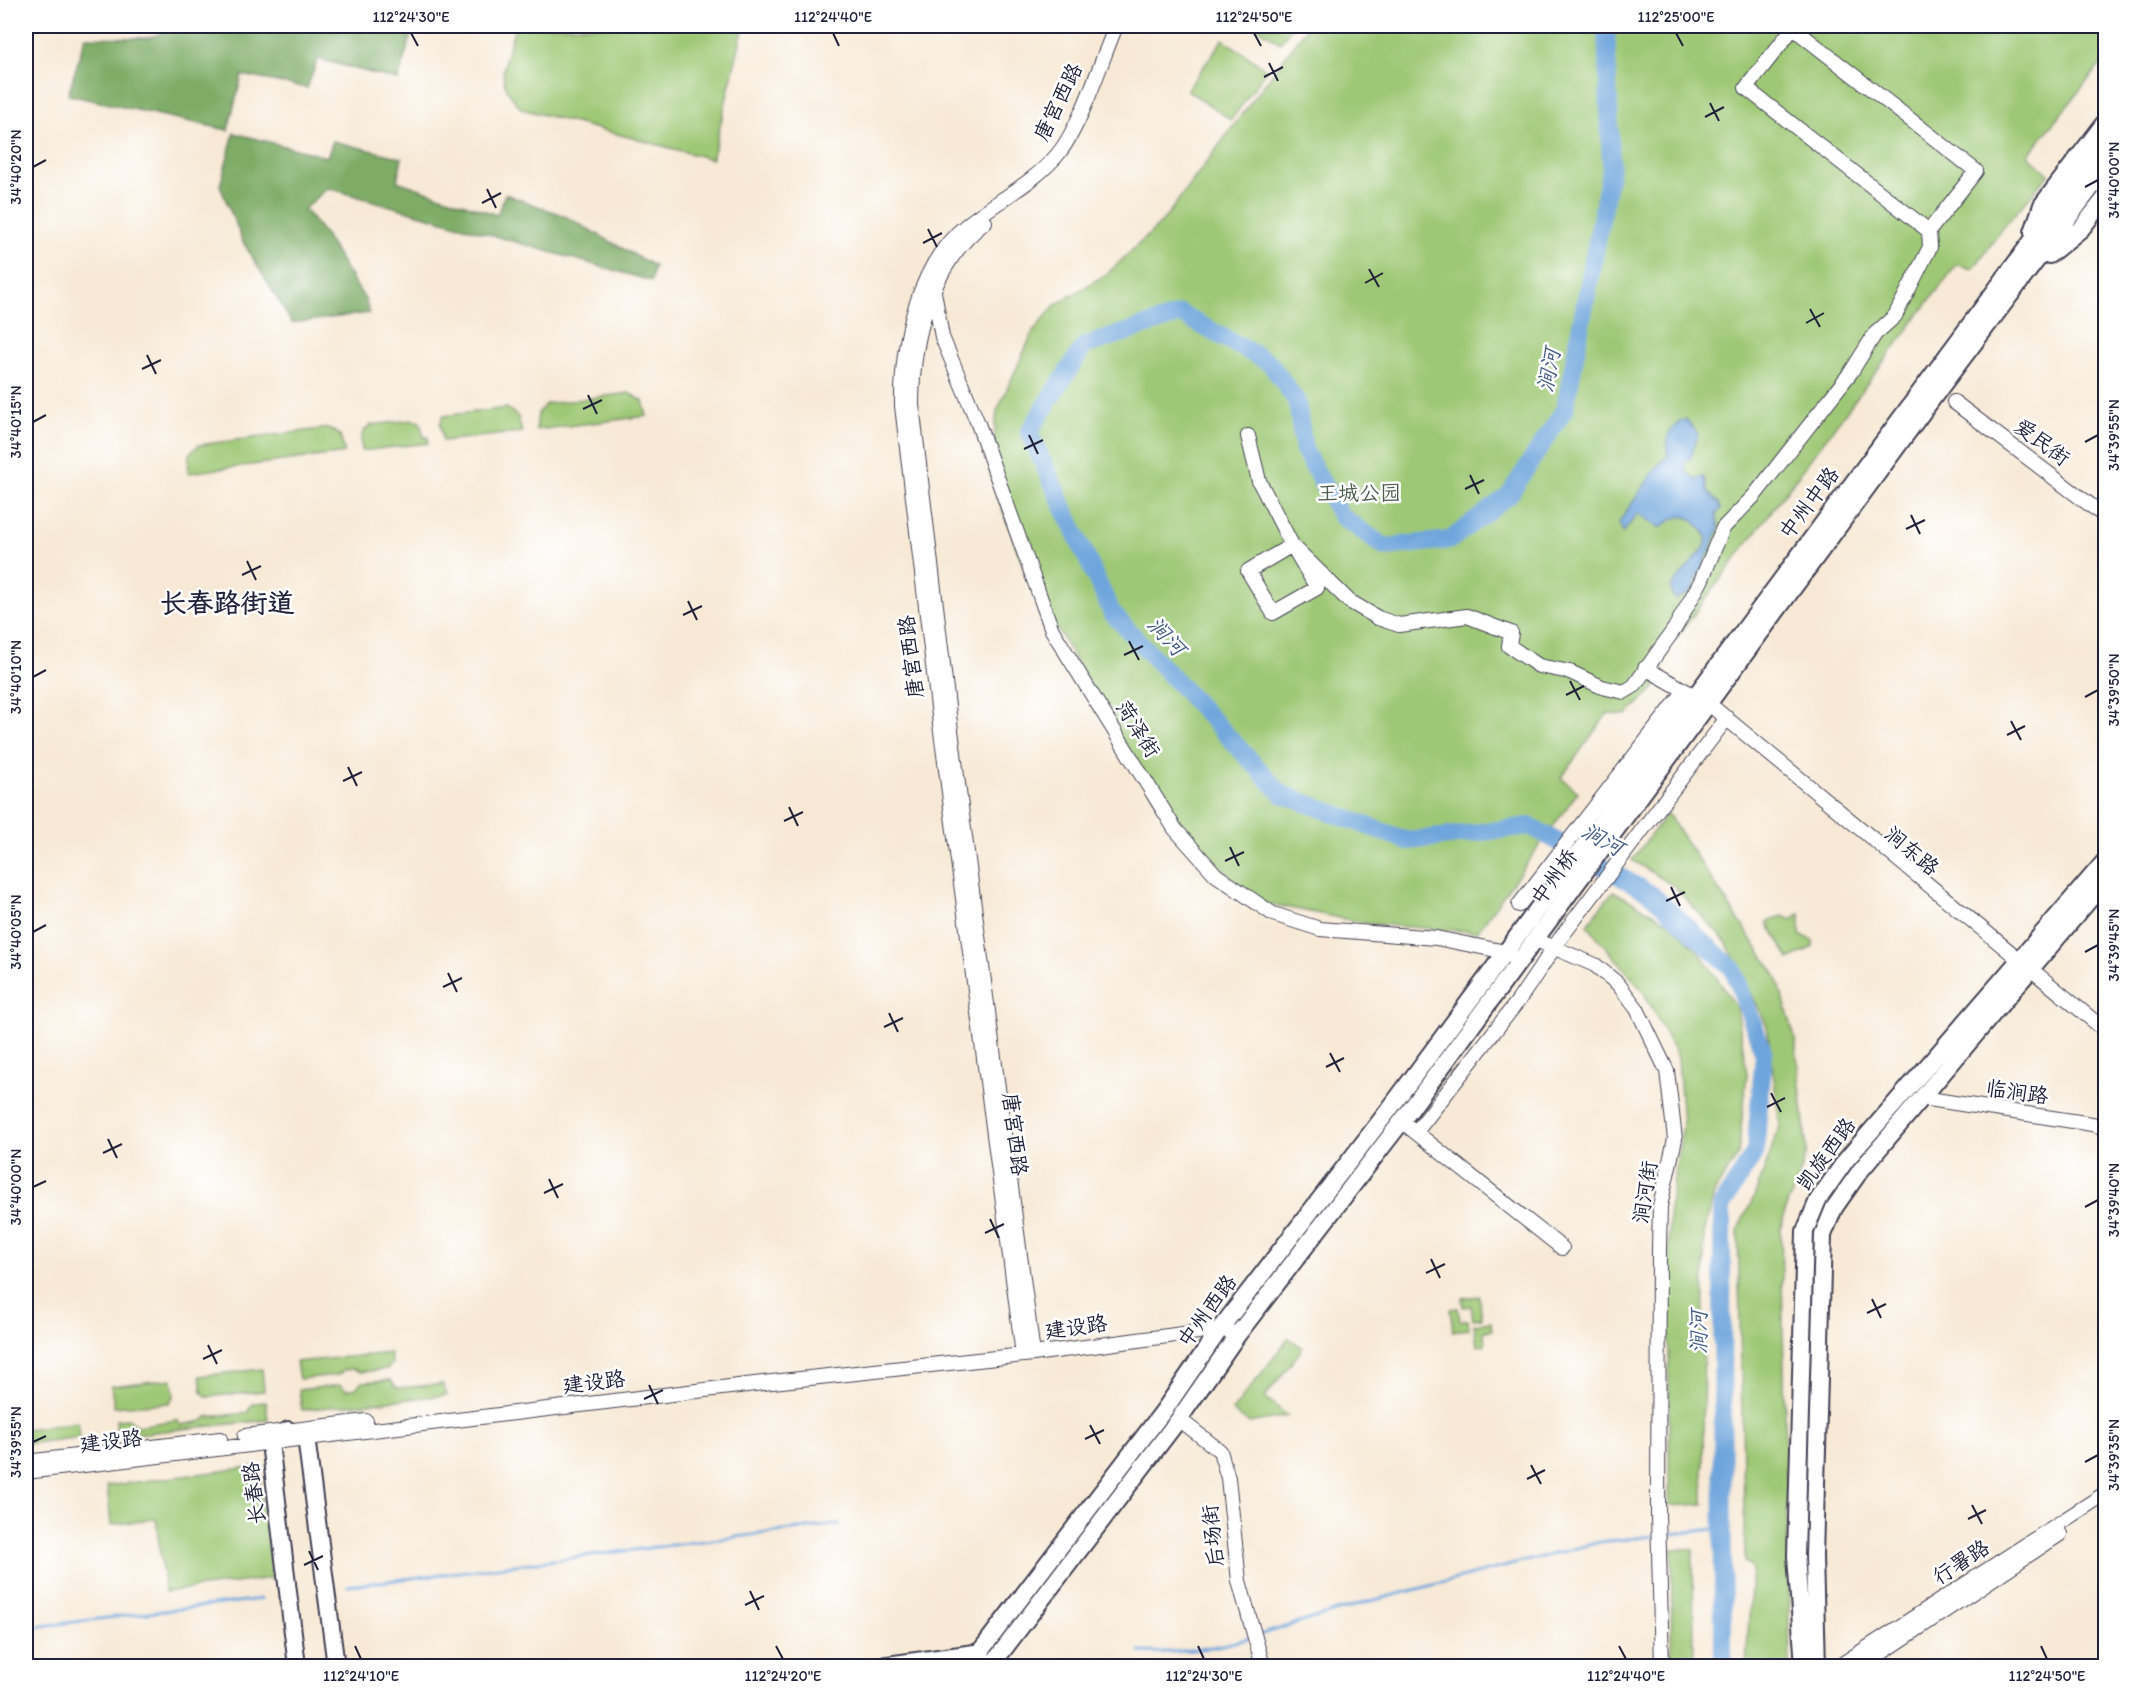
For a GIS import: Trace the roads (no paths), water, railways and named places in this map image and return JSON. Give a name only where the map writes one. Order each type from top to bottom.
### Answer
[{"type":"main road","name":"中州中路","points":[[2029,247],[2042,205],[2106,121]]},
{"type":"main road","name":"中州中路","points":[[1621,783],[1692,697],[2106,141]]},
{"type":"main road","name":"中州中路","points":[[1641,797],[2106,168]]},
{"type":"main road","name":"中州中路","points":[[2029,271],[2081,229],[2106,197]]},
{"type":"main road","name":"中州桥","points":[[1526,911],[1621,783]]},
{"type":"main road","name":"中州桥","points":[[1541,933],[1641,797]]},
{"type":"main road","name":"凯旋西路","points":[[1817,1666],[1815,1556],[1823,1235],[1834,1208],[1860,1171],[1922,1098],[2106,860]]},
{"type":"main road","name":"凯旋西路","points":[[1804,1666],[1796,1556],[1805,1231],[1818,1200],[1845,1160],[2022,966],[2106,880]]},
{"type":"main road","name":"中州西路","points":[[991,1661],[1223,1325],[1388,1111],[1506,952],[1526,911]]},
{"type":"main road","name":"中州西路","points":[[991,1661],[1179,1419],[1238,1334],[1402,1121],[1541,933]]},
{"type":"main road","points":[[288,1430],[306,1437],[336,1666]]},
{"type":"main road","name":"长春路","points":[[288,1430],[270,1443],[297,1666]]},
{"type":"main road","points":[[969,1666],[991,1661]]},
{"type":"main road","points":[[880,1666],[991,1661]]},
{"type":"street","name":"唐宫西路","points":[[1028,1351],[938,713],[902,406],[902,367],[908,329],[942,250],[965,226],[1045,168],[1059,153],[1072,131],[1116,26]]},
{"type":"street","name":"唐宫西路","points":[[1028,1351],[912,405],[912,368],[919,332],[951,256],[973,232],[1048,175],[1063,158],[1077,135],[1124,26]]},
{"type":"street","points":[[1292,545],[1349,601],[1378,618],[1399,625],[1467,616],[1511,633],[1509,646],[1539,666],[1570,672],[1602,687],[1624,692],[1634,686],[1675,628],[1701,581],[1723,528],[1754,496],[1851,372],[1875,334],[1895,316],[1930,247],[1929,231],[1976,171],[1793,28],[1746,88],[1929,231]]},
{"type":"street","name":"菏泽街","points":[[934,292],[942,337],[976,421],[1052,630],[1175,829],[1216,875],[1273,914],[1320,929],[1436,938],[1506,952],[1520,962]]},
{"type":"street","name":"爱民街","points":[[1954,402],[2106,517]]},
{"type":"street","points":[[1248,436],[1259,481],[1317,588],[1273,614],[1248,571],[1292,545]]},
{"type":"street","name":"涧东路","points":[[1645,668],[1707,706],[1725,720],[2022,966],[2106,1039]]},
{"type":"street","points":[[1416,1132],[1518,1001],[1562,936],[1725,720]]},
{"type":"street","name":"涧河街","points":[[1541,933],[1554,948],[1595,965],[1618,984],[1637,1009],[1667,1071],[1675,1139],[1660,1206],[1658,1514],[1661,1545],[1662,1666]]},
{"type":"street","name":"涧东路","points":[[2022,966],[2106,1031]]},
{"type":"street","name":"临涧路","points":[[1922,1098],[2106,1128]]},
{"type":"street","points":[[1388,1111],[1562,1248]]},
{"type":"street","name":"建设路","points":[[26,1472],[1028,1351],[1223,1325],[1238,1334]]},
{"type":"street","name":"建设路","points":[[26,1462],[288,1430],[1028,1351]]},
{"type":"street","name":"后场街","points":[[1179,1419],[1220,1451],[1228,1478],[1234,1551],[1251,1628],[1262,1663]]},
{"type":"street","name":"行署路","points":[[1839,1666],[2106,1493]]},
{"type":"street","name":"行署路","points":[[1862,1666],[2106,1503]]},
{"type":"water","points":[[1686,419],[1698,434],[1691,457],[1684,464],[1686,472],[1695,479],[1704,477],[1708,492],[1719,503],[1721,509],[1716,514],[1719,529],[1691,592],[1676,599],[1672,595],[1671,587],[1705,547],[1707,537],[1696,523],[1685,517],[1674,518],[1660,528],[1638,513],[1623,533],[1619,522],[1657,467],[1668,456],[1667,444],[1672,429]]},
{"type":"waterway","name":"涧河","points":[[1606,26],[1611,167],[1565,409],[1509,495],[1450,540],[1385,547],[1341,516],[1304,450],[1297,402],[1270,363],[1181,314],[1084,346],[1029,432],[1112,613],[1282,794],[1408,841],[1530,826],[1651,894],[1733,969],[1764,1054],[1755,1152],[1722,1205],[1723,1666]]},
{"type":"waterway","points":[[348,1586],[839,1524]]},
{"type":"waterway","points":[[1663,1535],[1723,1528]]},
{"type":"waterway","points":[[1259,1635],[1367,1602],[1600,1542],[1654,1536]]},
{"type":"waterway","points":[[26,1628],[261,1599]]},
{"type":"waterway","points":[[1140,1652],[1195,1650],[1250,1638]]},
{"type":"district","name":"长春路街道","points":[[227,603]]},
{"type":"park label","name":"王城公园","points":[[1359,493]]}]
